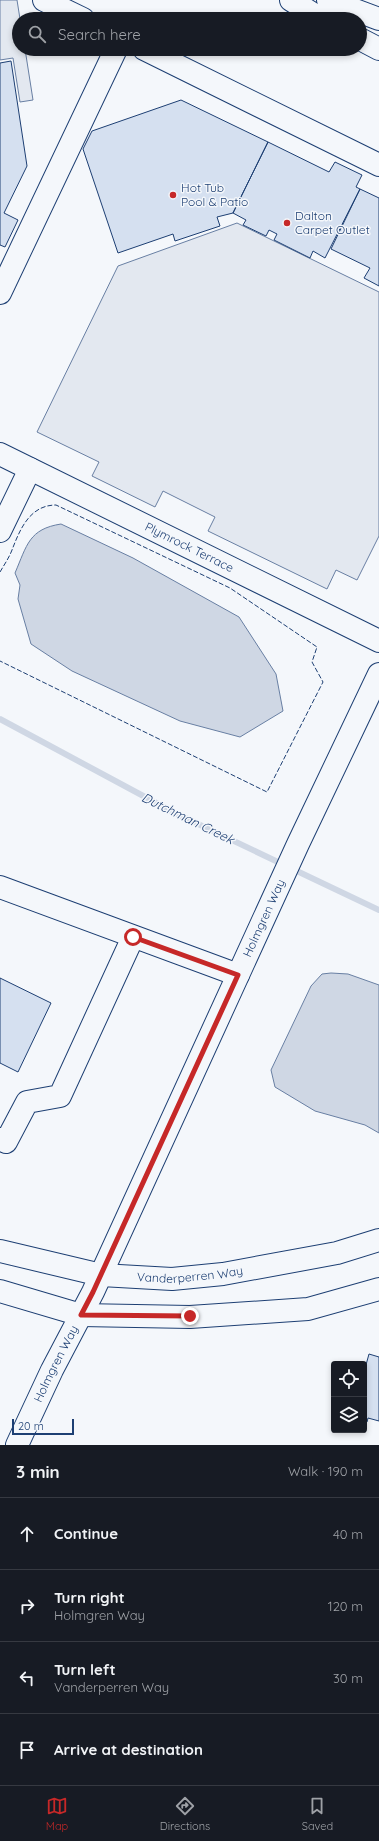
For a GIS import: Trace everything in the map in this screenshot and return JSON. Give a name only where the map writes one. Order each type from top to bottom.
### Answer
[{"type":"main road","points":[[44,0],[69,12]]},
{"type":"main road","points":[[291,0],[310,12]]},
{"type":"main road","points":[[328,0],[360,12]]},
{"type":"main road","points":[[367,15],[379,19]]},
{"type":"main road","points":[[367,43],[379,49]]},
{"type":"main road","points":[[0,293],[113,56]]},
{"type":"main road","points":[[158,56],[379,165]]},
{"type":"main road","name":"Plymrock Terrace","points":[[0,454],[379,641]]},
{"type":"main road","points":[[0,532],[30,469]]},
{"type":"main road","name":"Holmgren Way","points":[[17,1445],[52,1370],[101,1275],[298,844],[379,674]]},
{"type":"main road","points":[[0,887],[238,975]]},
{"type":"main road","points":[[0,1140],[6,1142],[27,1102],[60,1096],[133,937]]},
{"type":"main road","name":"Vanderperren Way","points":[[0,1251],[101,1275],[172,1279],[223,1274],[337,1253],[379,1240]]},
{"type":"main road","points":[[0,1291],[81,1315],[190,1316],[308,1309],[379,1289]]},
{"type":"shaded area","points":[[0,0],[17,0],[19,12],[12,12],[12,56],[26,56],[33,100],[20,102],[13,58],[0,60]]},
{"type":"shaded area","points":[[237,223],[379,292],[379,536],[357,580],[336,570],[327,589],[208,531],[215,517],[163,491],[155,507],[92,476],[99,462],[37,432],[118,266]]},
{"type":"shaded area","points":[[61,524],[133,558],[239,617],[276,674],[283,711],[240,737],[180,721],[72,671],[31,644],[18,599],[20,585],[15,573],[30,540],[42,530],[50,526]]},
{"type":"shaded area","points":[[322,974],[348,974],[379,985],[379,1133],[365,1125],[315,1111],[275,1087],[271,1070],[311,986]]},
{"type":"building","points":[[11,61],[27,166],[4,213],[18,220],[5,247],[0,245],[0,63]]},
{"type":"building","points":[[181,100],[268,142],[233,213],[217,217],[220,226],[175,241],[173,234],[118,253],[83,149],[92,131]]},
{"type":"building","points":[[268,142],[329,172],[335,162],[362,175],[356,187],[360,189],[325,258],[313,251],[310,258],[274,240],[277,234],[269,230],[266,236],[243,225],[246,220],[233,213]]},
{"type":"building","points":[[360,189],[379,198],[379,286],[364,278],[370,268],[331,249]]},
{"type":"building","points":[[0,978],[51,1003],[18,1072],[0,1063]]},
{"type":"building","points":[[369,1354],[379,1357],[379,1421],[368,1418],[367,1422],[367,1361]]},
{"type":"waterway","name":"Dutchman Creek","points":[[0,719],[175,813],[379,910]]},
{"type":"fence","points":[[0,572],[27,520],[39,509],[56,505],[230,588],[317,647],[312,662],[323,682],[267,792],[0,661]]},
{"type":"place","name":"Hot Tub Pool & Patio","points":[[173,195]]},
{"type":"place","name":"Dalton Carpet Outlet","points":[[287,223]]},
{"type":"route","points":[[133,937],[238,975],[93,1292],[81,1315],[190,1316]]}]
